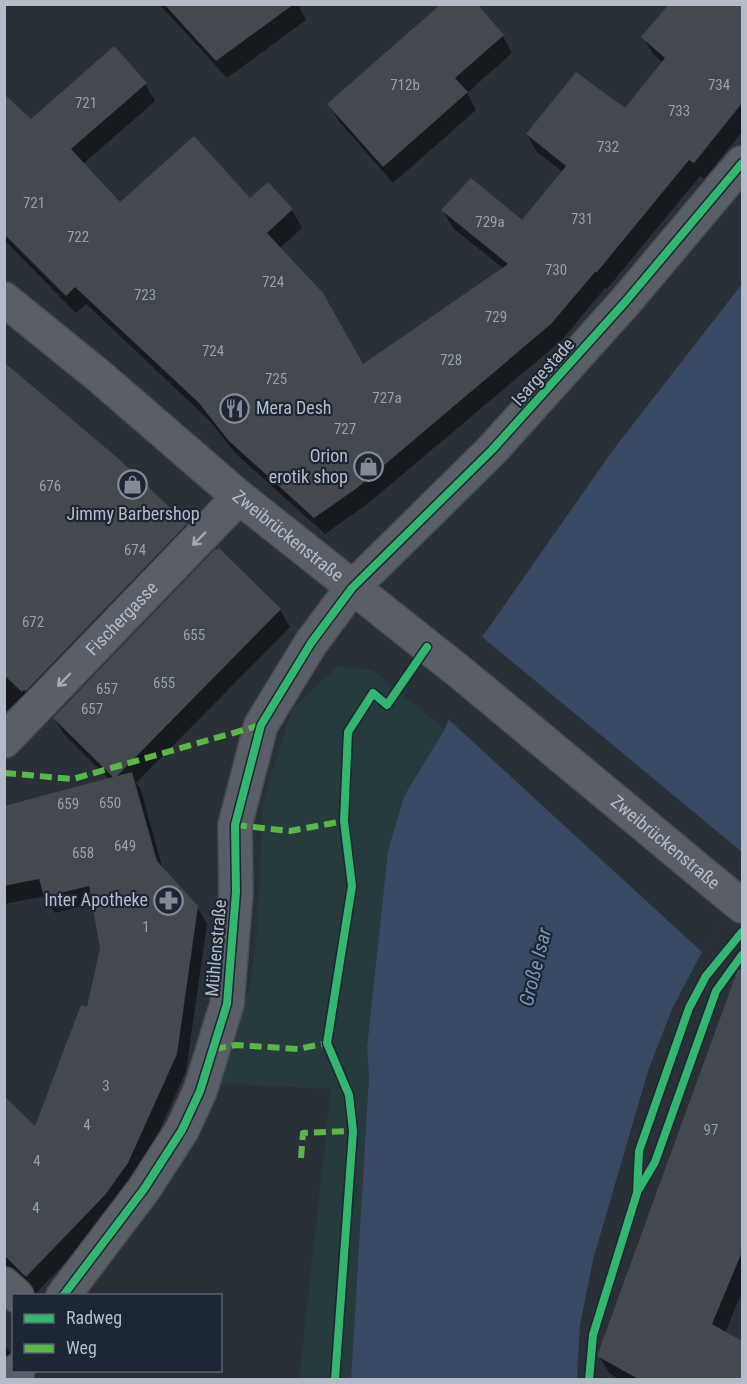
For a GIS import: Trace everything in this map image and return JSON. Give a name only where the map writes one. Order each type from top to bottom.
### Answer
[{"type":"street","name":"Isargestade","points":[[352,588],[492,450],[626,301],[742,163]]},
{"type":"street","name":"Zweibrückenstraße","points":[[4,299],[99,376],[239,497],[461,674],[739,904]]},
{"type":"street","name":"Fischergasse","points":[[4,741],[239,497]]},
{"type":"street","name":"Mühlenstraße","points":[[65,1294],[144,1189],[182,1130],[200,1091],[227,1004],[236,892],[235,825],[261,724],[311,644],[352,588]]},
{"type":"green space","points":[[338,666],[372,670],[445,729],[404,796],[388,852],[367,1047],[369,1076],[351,1379],[299,1379],[331,1089],[208,1083],[236,1024],[250,984],[257,931],[263,801],[292,709]]},
{"type":"water","name":"Große Isar","points":[[742,284],[742,891],[702,952],[672,1009],[648,1071],[593,1260],[580,1325],[577,1379],[351,1380],[369,1076],[367,1047],[388,851],[404,796],[445,729],[480,640],[613,450]]},
{"type":"pier","points":[[481,636],[742,852],[742,891],[702,952],[447,718],[471,654]]},
{"type":"building","points":[[164,4],[294,4],[216,61]]},
{"type":"building","points":[[441,4],[477,4],[504,35],[455,78],[468,92],[383,167],[327,104]]},
{"type":"building","points":[[669,4],[742,4],[742,103],[694,163],[689,160],[551,324],[357,488],[314,518],[228,440],[199,403],[75,287],[66,296],[4,234],[4,94],[31,119],[114,46],[147,83],[71,149],[120,202],[194,136],[250,198],[268,182],[293,209],[267,233],[323,293],[363,364],[508,264],[441,210],[471,178],[522,220],[566,166],[526,134],[576,72],[625,108],[665,58],[641,37]]},
{"type":"building","points":[[4,362],[120,460],[187,524],[26,691],[22,692],[4,675]]},
{"type":"building","points":[[219,548],[281,609],[117,776],[132,772],[157,861],[198,906],[177,1054],[128,1163],[105,1195],[26,1277],[4,1255],[4,1096],[35,1126],[81,1005],[87,1007],[100,948],[89,886],[44,897],[39,879],[4,886],[4,806],[113,777],[53,718],[215,549]]},
{"type":"building","points":[[738,969],[742,970],[742,1252],[712,1324],[742,1341],[742,1380],[640,1380],[597,1356]]},
{"type":"marked path","points":[[4,773],[73,779],[261,725]]},
{"type":"marked path","points":[[235,825],[290,831],[344,821]]},
{"type":"marked path","points":[[214,1049],[236,1045],[298,1049],[327,1043]]},
{"type":"marked path","points":[[301,1158],[303,1133],[353,1131]]},
{"type":"cycle path","points":[[65,1294],[144,1189],[182,1130],[200,1091],[227,1004],[236,892],[235,825],[261,725],[311,643],[352,588],[492,450],[626,301],[742,163]]},
{"type":"cycle path","points":[[335,1380],[353,1131],[349,1095],[327,1043],[352,886],[344,821],[348,732],[373,693],[387,705],[427,647]]},
{"type":"cycle path","points":[[589,1380],[593,1335],[637,1193],[639,1151],[689,1008],[706,976],[742,932]]},
{"type":"cycle path","points":[[639,1189],[655,1162],[716,991],[742,955]]},
{"type":"place","name":"Mera Desh","points":[[235,408]]},
{"type":"place","name":"Orion erotik shop","points":[[369,466]]},
{"type":"place","name":"Jimmy Barbershop","points":[[133,485]]},
{"type":"place","name":"Inter Apotheke","points":[[169,900]]}]
